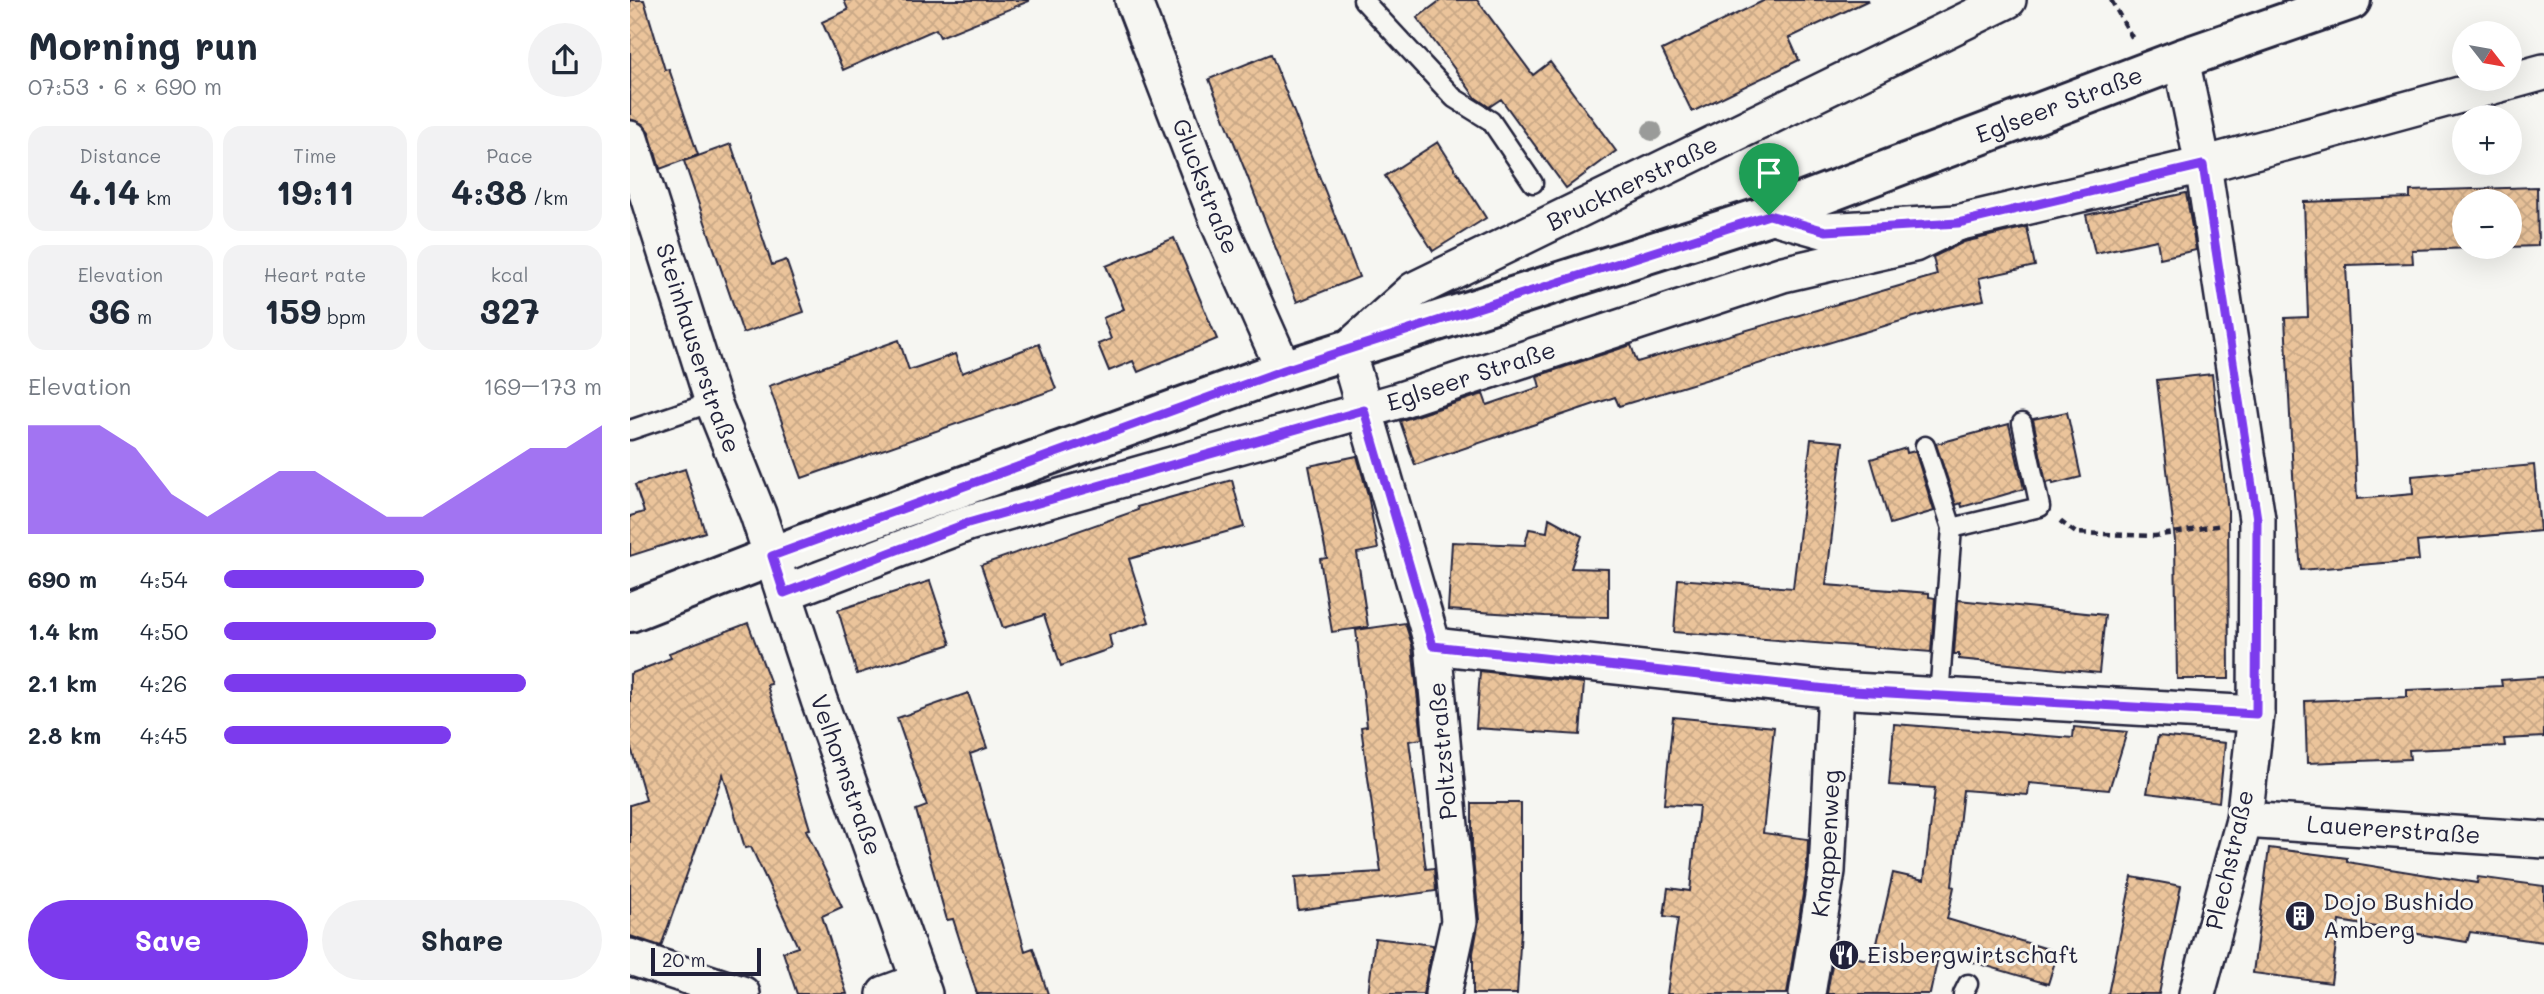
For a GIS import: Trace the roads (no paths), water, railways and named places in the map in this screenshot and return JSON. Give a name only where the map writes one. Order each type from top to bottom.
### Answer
[{"type":"street","name":"Gluckstraße","points":[[1133,0],[1220,226],[1284,370]]},
{"type":"street","name":"Brucknerstraße","points":[[1347,350],[1414,290],[2007,0]]},
{"type":"street","name":"Eglseer Straße","points":[[630,612],[772,556],[1284,370],[1769,215],[2181,58],[2351,0]]},
{"type":"street","name":"Plechstraße","points":[[2181,58],[2203,165],[2257,519],[2256,714],[2244,820],[2197,994]]},
{"type":"street","name":"Eglseer Straße","points":[[1769,215],[1826,231],[1958,223],[2203,165],[2544,72]]},
{"type":"street","name":"Steinhauserstraße","points":[[630,139],[713,402],[772,556]]},
{"type":"street","name":"Eglseer Straße","points":[[784,593],[968,523],[1364,410],[1783,274],[1913,244],[1958,223]]},
{"type":"street","name":"Poltzstraße","points":[[1347,350],[1433,646],[1459,921],[1443,994]]},
{"type":"street","name":"Velhornstraße","points":[[772,556],[819,700],[922,988]]},
{"type":"street","points":[[1433,646],[1836,690],[2256,714]]},
{"type":"street","name":"Knappenweg","points":[[1807,994],[1827,871],[1836,690]]},
{"type":"street","name":"Lauererstraße","points":[[2244,820],[2544,840]]},
{"type":"street","points":[[630,957],[743,994]]},
{"type":"street","points":[[885,994],[922,988]]},
{"type":"lane","points":[[1363,0],[1454,98],[1491,121],[1533,183]]},
{"type":"lane","points":[[630,430],[713,402]]},
{"type":"lane","points":[[1952,528],[2040,507],[2022,423]]},
{"type":"lane","points":[[1925,446],[1952,528],[1938,696]]},
{"type":"place","name":"Dojo Bushido Amberg","points":[[2300,916]]},
{"type":"place","name":"Eisbergwirtschaft","points":[[1844,955]]}]
